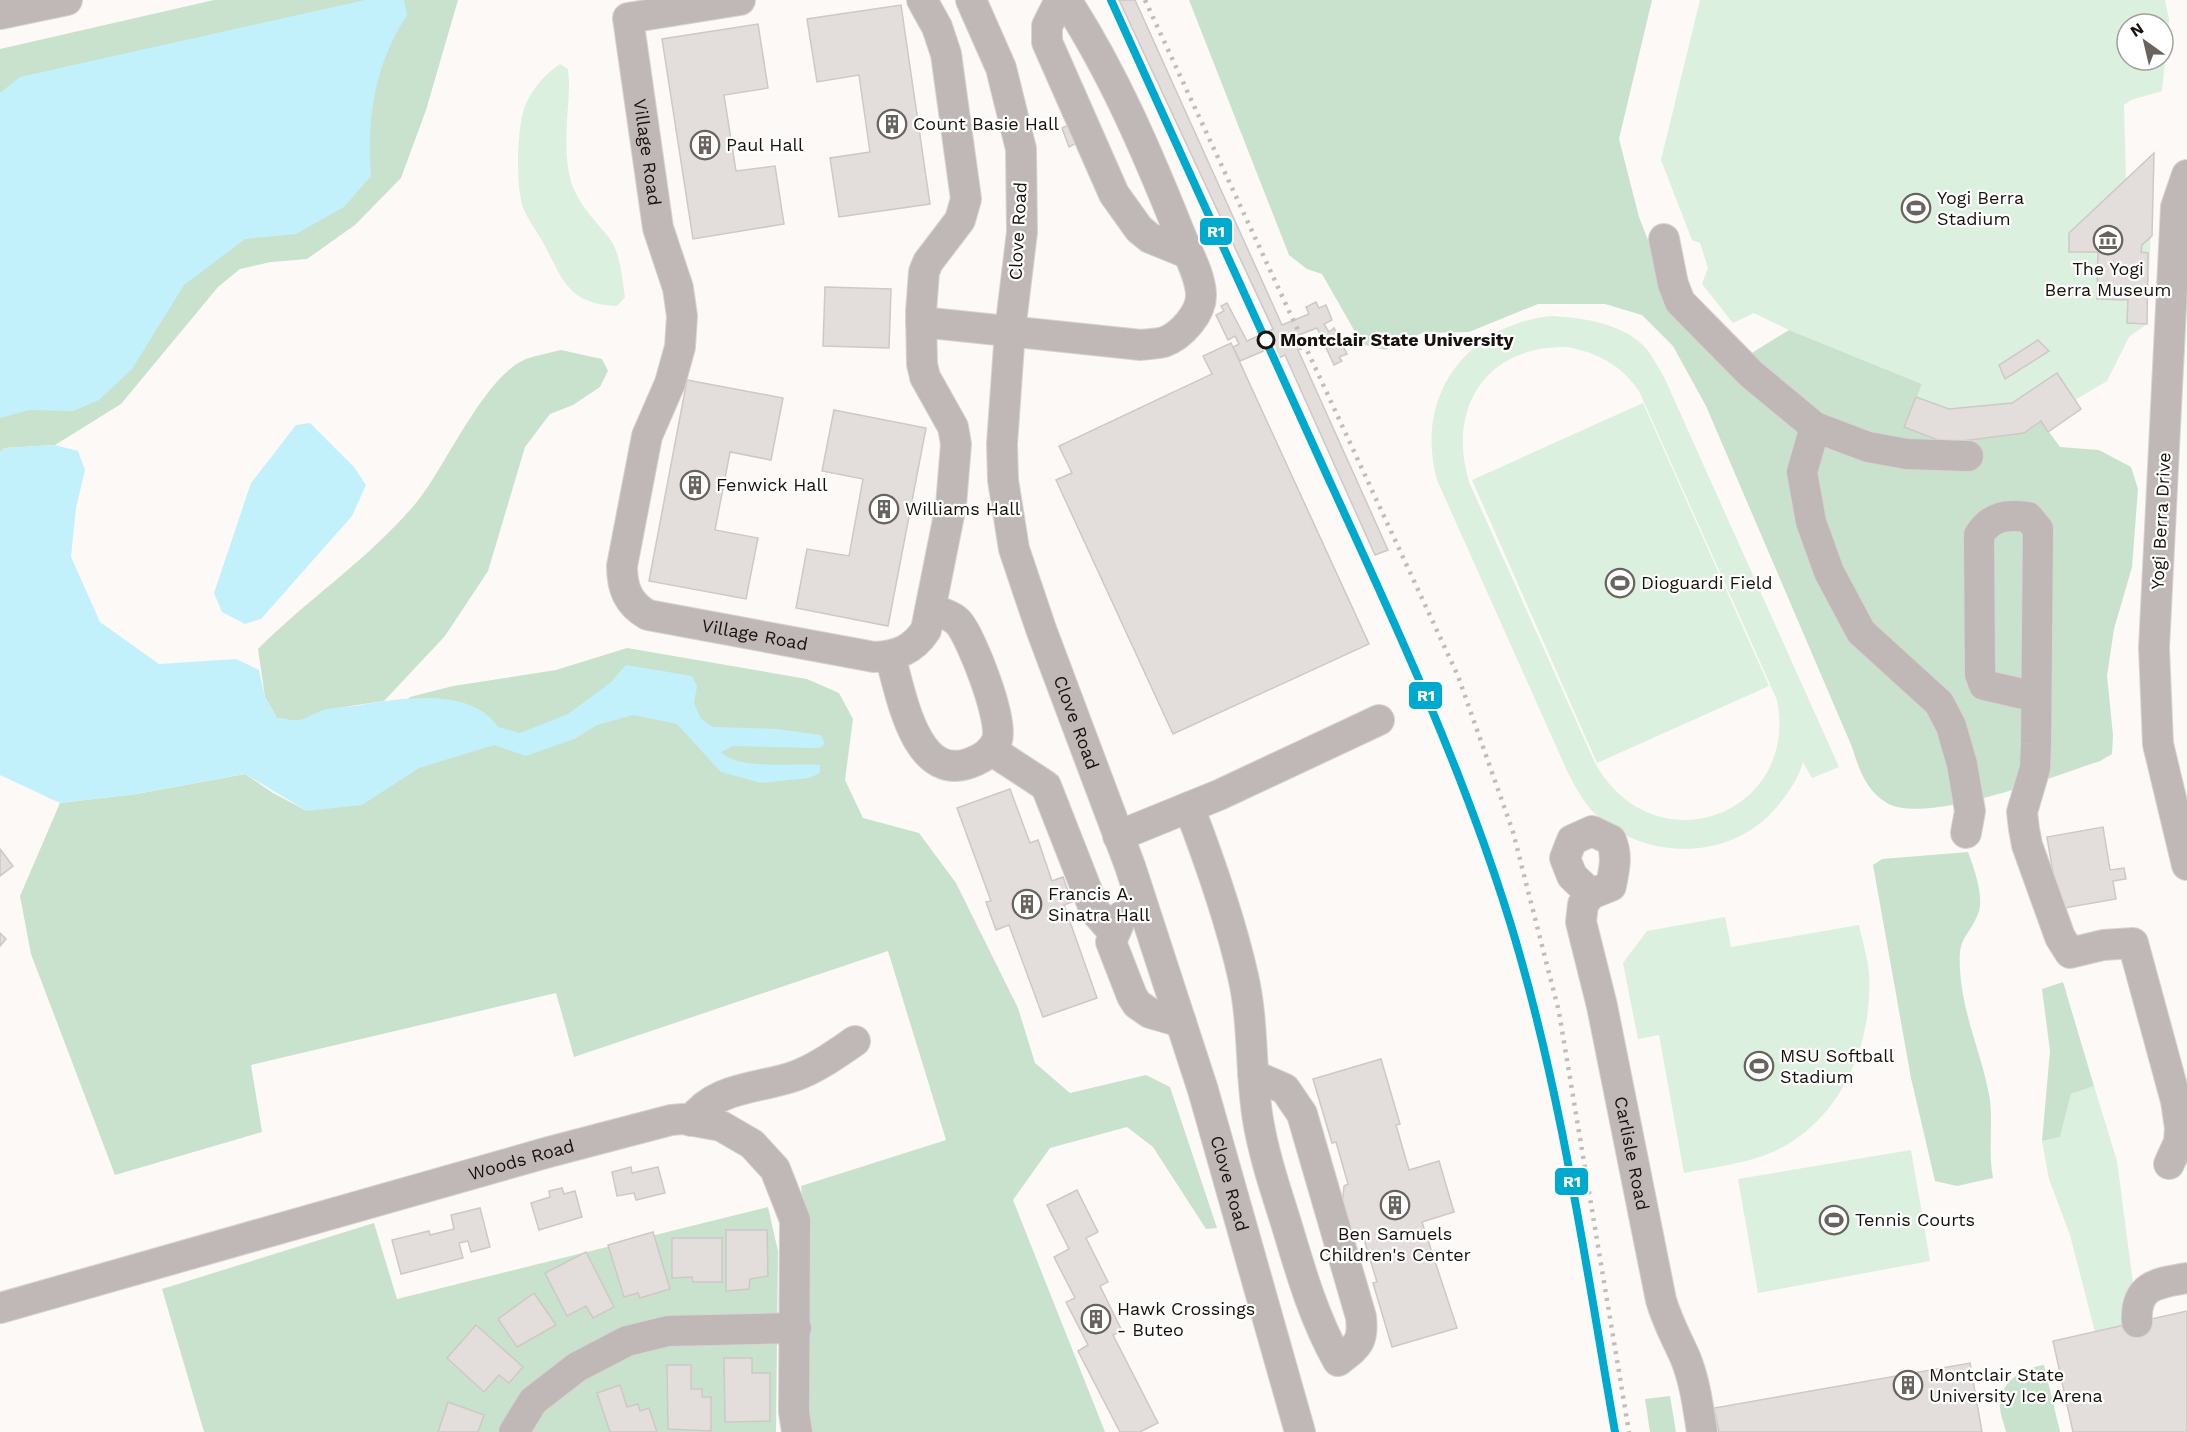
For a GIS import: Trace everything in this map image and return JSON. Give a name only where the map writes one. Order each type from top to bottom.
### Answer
[{"type":"street","points":[[10,8],[67,0]]},
{"type":"street","name":"Village Road","points":[[740,0],[628,18],[658,228],[678,288],[682,316],[680,347],[670,383],[647,436],[622,566],[623,585],[632,603],[648,615],[874,657],[890,656]]},
{"type":"street","points":[[922,0],[937,27],[946,54],[966,199],[960,220],[928,262],[924,272],[921,322],[925,377],[949,420],[957,444],[951,505],[926,630],[908,650],[890,656],[909,718],[920,743],[930,758],[955,767],[979,760],[991,750],[997,740],[999,725],[994,705],[964,630],[950,616],[931,609]]},
{"type":"street","name":"Clove Road","points":[[971,0],[1001,68],[1021,149],[1022,232],[1010,331],[1002,444],[1003,480],[1011,532],[1022,577],[1118,836],[1203,1090],[1300,1432]]},
{"type":"street","points":[[1060,0],[1047,26],[1047,42],[1114,194],[1139,229],[1150,238],[1187,253]]},
{"type":"street","points":[[921,322],[1120,344],[1165,341],[1185,327],[1198,311],[1201,294],[1187,253],[1147,157],[1089,35],[1066,0]]},
{"type":"street","name":"Yogi Berra Drive","points":[[2187,176],[2176,207],[2177,380],[2154,648],[2158,744],[2187,865]]},
{"type":"street","points":[[1664,239],[1673,284],[1680,302],[1751,374],[1815,427],[1868,447],[1907,454],[1968,456]]},
{"type":"street","points":[[1815,427],[1802,472],[1810,522],[1825,562],[1861,632],[1939,703],[1947,718],[1962,764],[1970,811],[1966,833]]},
{"type":"street","points":[[2036,697],[1984,685],[1980,674],[1979,535],[1985,525],[1995,518],[2012,515],[2028,517],[2038,529],[2036,697],[2035,768],[2022,812],[2027,845],[2060,937],[2070,953],[2103,945],[2133,943],[2176,1101],[2180,1128],[2179,1142],[2169,1164]]},
{"type":"street","points":[[1118,836],[1189,807],[1379,720]]},
{"type":"street","points":[[991,750],[1046,786],[1095,910],[1114,933]]},
{"type":"street","points":[[1189,807],[1215,877],[1244,978],[1253,1075],[1258,1120],[1268,1163],[1314,1314],[1338,1361],[1359,1344],[1363,1334],[1361,1317],[1302,1114],[1285,1089],[1253,1075]]},
{"type":"street","name":"Carlisle Road","points":[[1601,890],[1583,904],[1581,921],[1602,1006],[1660,1300],[1670,1331],[1685,1358],[1695,1392],[1702,1432]]},
{"type":"street","points":[[1138,894],[1114,933],[1111,942],[1113,952],[1137,1004],[1150,1013],[1181,1022]]},
{"type":"street","points":[[691,1121],[710,1100],[795,1076],[821,1064],[855,1041]]},
{"type":"street","name":"Woods Road","points":[[0,1308],[549,1152],[671,1120],[691,1121],[721,1126],[752,1144],[775,1169],[783,1184],[795,1220],[794,1412],[797,1432]]},
{"type":"street","points":[[2137,1322],[2139,1301],[2147,1290],[2160,1282],[2187,1278]]},
{"type":"street","points":[[514,1432],[533,1401],[577,1367],[627,1341],[668,1331],[796,1328]]},
{"type":"green space","points":[[214,0],[458,0],[426,110],[401,178],[355,225],[307,259],[271,262],[240,269],[218,287],[121,404],[55,445],[5,448],[0,452],[0,49]]},
{"type":"green space","points":[[1189,0],[1652,0],[1619,139],[1639,217],[1675,309],[1712,357],[1742,359],[1789,330],[1922,384],[1905,427],[1946,443],[2024,433],[2041,421],[2060,447],[2099,450],[2131,467],[2138,489],[2132,567],[2114,629],[2107,676],[2113,735],[2112,754],[2100,761],[2024,787],[1960,804],[1931,808],[1906,808],[1887,803],[1880,798],[1869,786],[1861,771],[1706,406],[1673,346],[1642,315],[1605,304],[1538,304],[1469,332],[1422,333],[1385,350],[1362,344],[1322,274],[1307,269],[1289,255]]},
{"type":"green space","name":"Yogi Berra Stadium","points":[[1700,0],[2165,0],[2167,12],[2115,12],[2115,72],[2164,72],[2162,91],[2131,100],[2124,105],[2126,179],[2154,153],[2147,324],[2129,337],[2107,381],[2075,400],[2048,432],[1946,443],[1904,427],[1922,384],[1789,330],[1754,313],[1733,323],[1702,284],[1708,268],[1700,243],[1692,240],[1661,160]]},
{"type":"green space","points":[[560,64],[568,69],[569,81],[566,148],[569,175],[580,202],[610,239],[617,252],[625,297],[617,306],[589,301],[570,289],[526,215],[521,201],[518,158],[522,115],[535,88],[549,72]]},
{"type":"green space","points":[[1552,316],[1601,323],[1635,338],[1650,353],[1664,377],[1839,767],[1812,778],[1803,762],[1792,787],[1775,809],[1756,826],[1735,838],[1712,846],[1687,849],[1663,847],[1639,841],[1616,830],[1596,815],[1580,795],[1568,773],[1437,480],[1432,449],[1433,420],[1441,393],[1454,370],[1472,349],[1495,333],[1522,322]],"holes":[[[1566,347],[1598,356],[1616,367],[1639,391],[1777,700],[1778,740],[1767,773],[1745,798],[1717,814],[1685,820],[1652,814],[1621,795],[1595,763],[1469,482],[1464,455],[1463,430],[1469,407],[1479,386],[1494,370],[1514,357],[1538,349]]]},
{"type":"green space","points":[[561,350],[602,359],[608,371],[600,387],[573,405],[550,414],[525,447],[488,571],[445,636],[384,701],[324,710],[302,722],[277,718],[265,697],[258,649],[379,542],[416,503],[480,403],[510,369],[526,359]]},
{"type":"green space","name":"Dioguardi Field","points":[[1643,403],[1769,686],[1597,763],[1472,480]]},
{"type":"green space","points":[[627,648],[807,679],[839,693],[853,719],[845,780],[863,818],[919,833],[956,883],[1018,1008],[1035,1063],[1070,1093],[1146,1075],[1170,1087],[1217,1228],[1206,1229],[1153,1147],[1127,1127],[1050,1148],[1013,1200],[1105,1432],[810,1432],[809,1253],[801,1186],[946,1140],[888,951],[574,1057],[556,993],[251,1065],[262,1132],[115,1175],[31,954],[20,896],[60,803],[136,794],[245,774],[273,793],[307,811],[410,697],[453,686],[556,670]]},
{"type":"green space","points":[[1968,852],[1978,883],[1980,907],[1960,950],[1960,969],[1965,1003],[1990,1100],[1993,1178],[1957,1186],[1935,1181],[1911,1078],[1873,865],[1882,859]]},
{"type":"green space","name":"MSU Softball Stadium","points":[[1725,917],[1731,947],[1859,925],[1869,974],[1869,1001],[1865,1027],[1848,1078],[1834,1101],[1817,1121],[1797,1138],[1773,1152],[1752,1160],[1684,1173],[1659,1035],[1638,1039],[1623,963],[1647,931]]},
{"type":"green space","points":[[2063,982],[2094,1086],[2071,1094],[2060,1137],[2042,1141],[2050,1051],[2042,989]]},
{"type":"green space","points":[[2094,1086],[2117,1161],[2133,1283],[2126,1294],[2121,1326],[2095,1332],[2070,1235],[2049,1179],[2042,1141],[2060,1137],[2071,1094]]},
{"type":"green space","name":"Tennis Courts","points":[[1911,1150],[1930,1261],[1758,1293],[1738,1179]]},
{"type":"green space","points":[[768,1207],[778,1251],[776,1432],[204,1432],[162,1289],[374,1223],[397,1299]]},
{"type":"green space","points":[[2044,1365],[2060,1432],[2006,1432],[2000,1406],[2005,1388],[2021,1372]]},
{"type":"green space","points":[[1670,1396],[1676,1432],[1650,1432],[1645,1399]]},
{"type":"water","points":[[365,0],[404,0],[407,15],[387,53],[375,92],[370,133],[371,176],[344,207],[296,234],[245,239],[184,285],[132,369],[99,400],[73,411],[29,410],[0,418],[0,93],[20,77]]},
{"type":"water","points":[[310,423],[354,467],[366,485],[352,516],[261,619],[245,624],[222,612],[214,593],[251,483],[296,425]]},
{"type":"water","points":[[55,445],[78,451],[85,470],[76,508],[71,557],[100,622],[159,664],[236,659],[259,670],[265,697],[277,718],[299,720],[333,708],[416,698],[435,698],[471,706],[486,714],[498,727],[520,733],[568,714],[610,683],[626,665],[692,676],[697,686],[694,703],[701,719],[713,727],[777,729],[821,735],[825,744],[819,748],[733,746],[721,752],[729,758],[753,763],[820,765],[820,773],[809,778],[761,783],[721,772],[677,724],[633,715],[597,725],[574,739],[526,756],[494,745],[419,768],[362,805],[307,811],[245,774],[136,794],[60,803],[0,775],[0,452],[5,448]]},
{"type":"building","points":[[1119,0],[1135,0],[1282,325],[1309,314],[1306,307],[1316,302],[1319,308],[1326,305],[1332,320],[1324,324],[1329,332],[1334,328],[1347,354],[1339,357],[1342,361],[1334,365],[1317,328],[1296,336],[1301,349],[1298,350],[1388,550],[1375,555],[1285,355],[1279,358],[1273,347],[1240,361],[1233,347],[1239,344],[1235,336],[1228,340],[1216,315],[1224,311],[1221,306],[1227,303],[1247,341],[1273,329]]},
{"type":"building","name":"Count Basie Hall","points":[[901,5],[930,204],[839,217],[830,158],[870,152],[859,75],[817,82],[807,19]]},
{"type":"building","name":"Paul Hall","points":[[758,24],[768,88],[724,95],[736,171],[775,166],[784,224],[693,239],[662,39]]},
{"type":"building","points":[[1069,125],[1077,143],[1069,147],[1062,128]]},
{"type":"building","name":"The Yogi Berra Museum","points":[[2154,153],[2152,236],[2142,245],[2141,252],[2148,253],[2147,324],[2127,323],[2128,300],[2097,299],[2098,252],[2069,252],[2069,233]]},
{"type":"building","points":[[825,287],[891,289],[889,348],[823,346]]},
{"type":"building","points":[[2038,340],[2049,351],[2005,379],[1999,365]]},
{"type":"building","points":[[1231,343],[1369,644],[1173,734],[1056,480],[1072,473],[1059,446],[1212,374],[1203,356]]},
{"type":"building","points":[[2057,373],[2081,409],[2048,432],[2041,421],[2024,433],[1946,443],[1904,427],[1916,397],[1949,409],[2012,403]]},
{"type":"building","name":"Fenwick Hall","points":[[687,380],[783,398],[771,460],[730,452],[715,530],[758,538],[746,599],[649,581]]},
{"type":"building","name":"Williams Hall","points":[[834,410],[926,428],[888,626],[796,608],[807,549],[849,556],[863,479],[822,471]]},
{"type":"building","name":"Francis A. Sinatra Hall","points":[[1010,789],[1030,843],[1038,840],[1052,881],[1063,877],[1072,902],[1064,905],[1097,998],[1043,1017],[1009,925],[996,930],[986,902],[991,901],[957,808]]},
{"type":"building","points":[[2103,827],[2110,870],[2124,868],[2126,879],[2113,881],[2116,899],[2059,909],[2047,837]]},
{"type":"building","points":[[0,849],[13,866],[0,876]]},
{"type":"building","points":[[0,933],[6,939],[0,946]]},
{"type":"building","name":"Ben Samuels Children's Center","points":[[1381,1059],[1400,1124],[1396,1125],[1409,1170],[1439,1161],[1454,1212],[1422,1222],[1457,1328],[1392,1347],[1373,1283],[1377,1282],[1364,1239],[1359,1241],[1358,1236],[1354,1237],[1352,1233],[1346,1235],[1336,1199],[1343,1197],[1344,1186],[1348,1184],[1336,1142],[1332,1143],[1313,1079]]},
{"type":"building","points":[[631,1167],[632,1173],[658,1167],[665,1193],[636,1200],[634,1193],[617,1196],[612,1172]]},
{"type":"building","points":[[562,1188],[564,1194],[575,1191],[582,1217],[539,1230],[531,1203],[550,1197],[549,1191]]},
{"type":"building","name":"Hawk Crossings - Buteo","points":[[1077,1190],[1098,1232],[1086,1238],[1108,1282],[1100,1286],[1122,1331],[1113,1335],[1158,1423],[1140,1432],[1120,1432],[1078,1351],[1088,1345],[1066,1302],[1075,1298],[1054,1257],[1069,1249],[1047,1205]]},
{"type":"building","points":[[480,1208],[490,1247],[471,1252],[468,1241],[459,1243],[463,1258],[401,1274],[392,1240],[429,1231],[430,1235],[454,1229],[451,1215]]},
{"type":"building","points":[[726,1230],[767,1230],[768,1276],[750,1279],[749,1289],[726,1291]]},
{"type":"building","points":[[653,1232],[670,1289],[640,1298],[638,1293],[624,1297],[608,1245]]},
{"type":"building","points":[[672,1238],[722,1238],[722,1282],[693,1282],[692,1277],[672,1278]]},
{"type":"building","points":[[586,1252],[614,1307],[593,1318],[586,1306],[567,1316],[545,1273]]},
{"type":"building","points":[[534,1293],[556,1325],[517,1347],[498,1319]]},
{"type":"building","points":[[2187,1311],[2187,1432],[2073,1432],[2053,1341]]},
{"type":"building","points":[[476,1325],[523,1367],[509,1383],[499,1375],[484,1392],[447,1358]]},
{"type":"building","points":[[724,1358],[752,1358],[752,1373],[770,1373],[770,1421],[725,1422]]},
{"type":"building","name":"Montclair State University Ice Arena","points":[[1970,1363],[1982,1432],[1719,1432],[1714,1408]]},
{"type":"building","points":[[667,1365],[691,1365],[691,1389],[702,1389],[702,1397],[711,1397],[711,1431],[668,1429]]},
{"type":"building","points":[[620,1385],[627,1407],[638,1404],[640,1411],[649,1408],[657,1432],[610,1432],[597,1393]]},
{"type":"building","points":[[448,1402],[484,1415],[478,1432],[438,1432]]},
{"type":"railway","points":[[1145,0],[1458,676],[1513,832],[1559,1012],[1629,1432]]},
{"type":"transit line","name":"R1","points":[[1111,0],[1404,644],[1450,754],[1491,865],[1528,985],[1558,1111],[1615,1432]]},
{"type":"place","name":"Count Basie Hall","points":[[892,124]]},
{"type":"place","name":"Paul Hall","points":[[705,145]]},
{"type":"place","name":"Yogi Berra Stadium","points":[[1916,208]]},
{"type":"place","name":"The Yogi Berra Museum","points":[[2108,240]]},
{"type":"place","name":"Montclair State University","points":[[1266,340]]},
{"type":"place","name":"Fenwick Hall","points":[[695,485]]},
{"type":"place","name":"Williams Hall","points":[[884,509]]},
{"type":"place","name":"Dioguardi Field","points":[[1620,583]]},
{"type":"place","name":"Francis A. Sinatra Hall","points":[[1027,904]]},
{"type":"place","name":"MSU Softball Stadium","points":[[1759,1066]]},
{"type":"place","name":"Ben Samuels Children's Center","points":[[1395,1205]]},
{"type":"place","name":"Tennis Courts","points":[[1834,1220]]},
{"type":"place","name":"Hawk Crossings - Buteo","points":[[1096,1319]]},
{"type":"place","name":"Montclair State University Ice Arena","points":[[1908,1385]]}]
